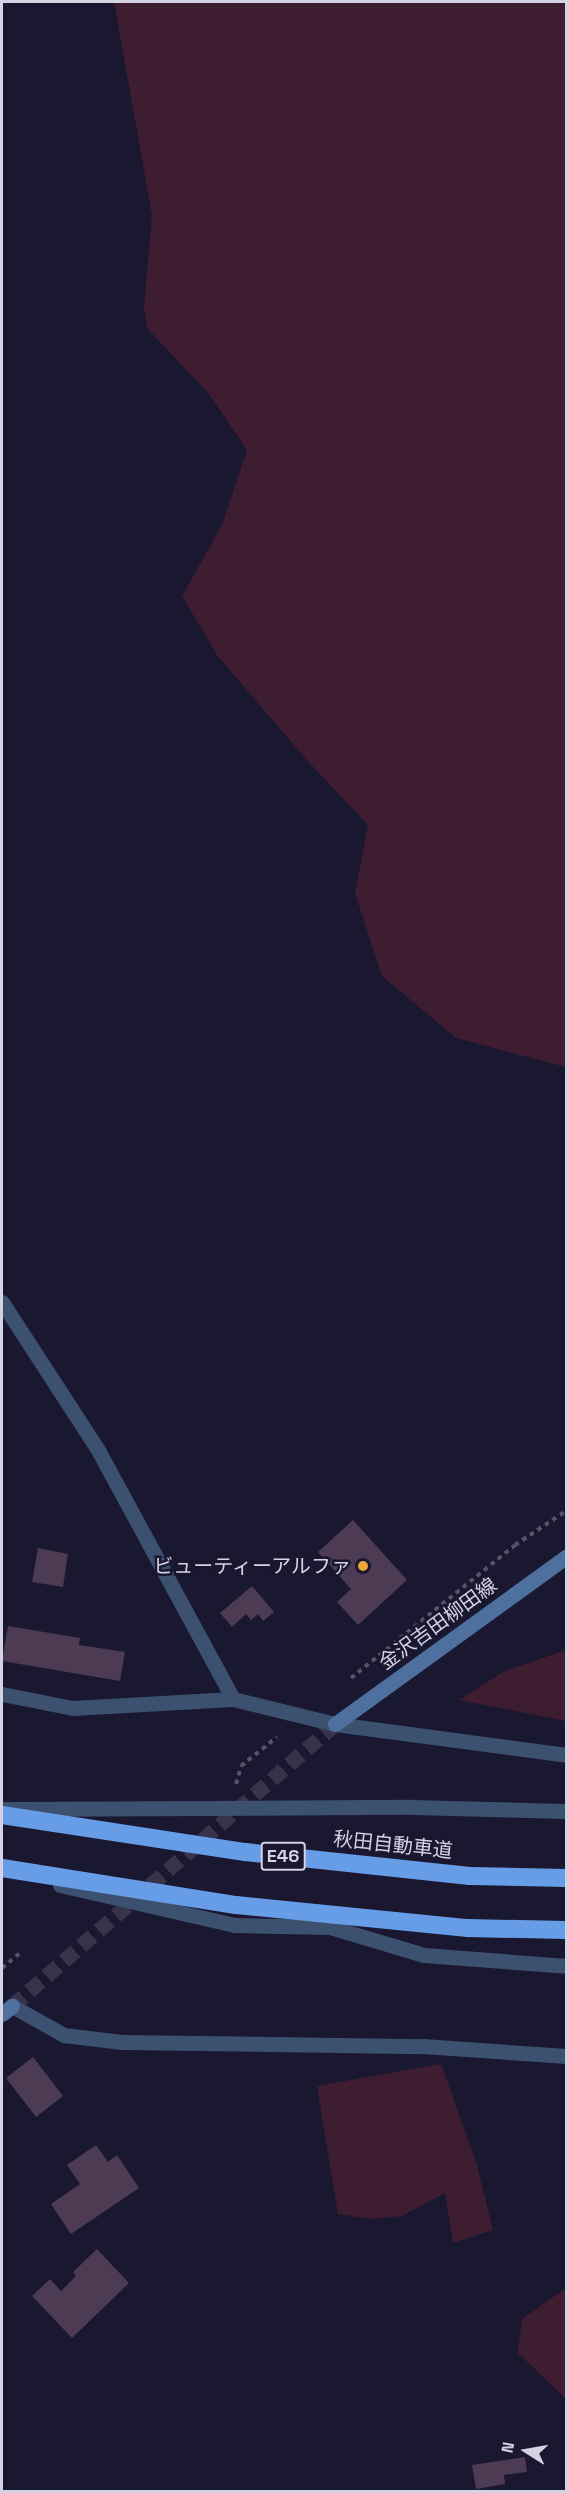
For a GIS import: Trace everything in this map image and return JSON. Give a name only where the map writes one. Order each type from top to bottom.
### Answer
[{"type":"highway","name":"秋田自動車道","points":[[2,1815],[245,1852],[470,1876],[567,1878]]},
{"type":"highway","points":[[2,1870],[236,1905],[468,1928],[567,1930]]},
{"type":"main road","name":"金沢吉田柳田線","points":[[334,1724],[567,1557]]},
{"type":"street","points":[[2,1302],[98,1449],[233,1699]]},
{"type":"street","points":[[2,1694],[73,1708],[233,1699],[334,1724],[567,1755]]},
{"type":"street","points":[[2,1809],[412,1807],[567,1810]]},
{"type":"street","points":[[2,1870],[234,1925],[330,1927],[424,1955],[567,1966]]},
{"type":"street","points":[[7,2010],[64,2035],[122,2042],[423,2046],[567,2056]]},
{"type":"path","points":[[347,1681],[514,1545],[567,1511]]},
{"type":"path","points":[[234,1790],[241,1766],[303,1716]]},
{"type":"path","points":[[2,1968],[20,1953]]},
{"type":"shaded area","points":[[114,2],[566,2],[566,1067],[456,1038],[382,976],[355,893],[368,825],[305,758],[217,655],[182,596],[222,525],[247,450],[209,394],[147,328],[144,308],[152,215]]},
{"type":"shaded area","points":[[566,1650],[566,1721],[459,1700],[505,1671]]},
{"type":"shaded area","points":[[441,2064],[477,2165],[493,2230],[453,2243],[445,2193],[402,2216],[371,2219],[338,2214],[317,2086]]},
{"type":"shaded area","points":[[566,2288],[566,2399],[518,2353],[522,2319]]},
{"type":"building","name":"ビューティーアルファ","points":[[353,1520],[407,1580],[358,1625],[337,1602],[351,1589],[318,1552]]},
{"type":"building","points":[[38,1548],[68,1554],[63,1587],[32,1582]]},
{"type":"building","points":[[252,1586],[274,1612],[263,1621],[258,1614],[251,1620],[246,1614],[232,1627],[220,1613]]},
{"type":"building","points":[[8,1626],[80,1638],[79,1645],[125,1652],[120,1681],[2,1661]]},
{"type":"building","points":[[33,2057],[63,2096],[36,2117],[6,2078]]},
{"type":"building","points":[[96,2145],[108,2162],[117,2155],[139,2188],[71,2234],[51,2204],[80,2184],[67,2165]]},
{"type":"building","points":[[97,2249],[129,2283],[72,2338],[32,2296],[50,2279],[61,2291],[76,2276],[73,2272]]},
{"type":"building","points":[[525,2457],[527,2472],[504,2475],[505,2484],[476,2489],[472,2465]]},
{"type":"tunnel","points":[[12,2006],[335,1724]]},
{"type":"place","name":"ビューティーアルファ","points":[[363,1566]]}]
